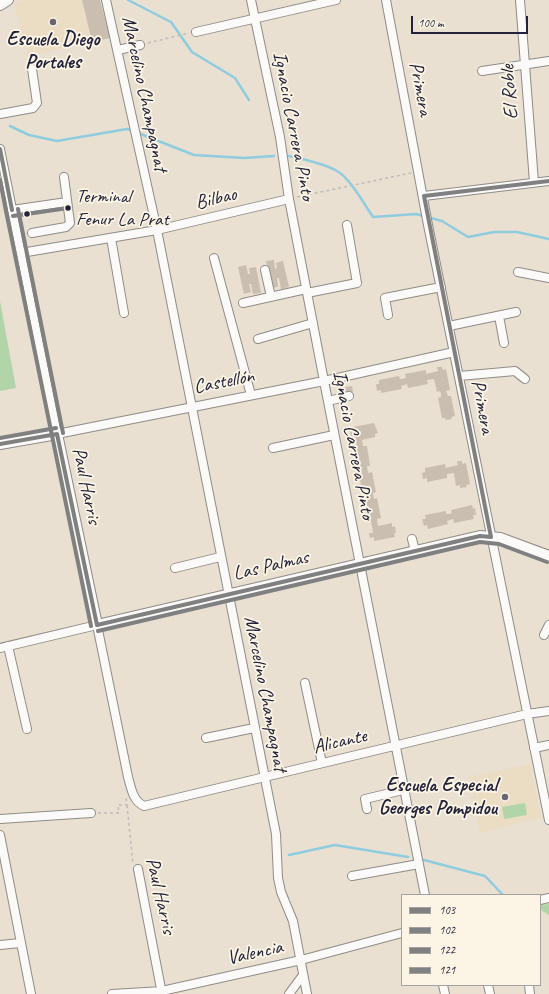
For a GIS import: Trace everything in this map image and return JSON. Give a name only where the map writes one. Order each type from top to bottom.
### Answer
[{"type":"main road","points":[[0,5],[8,0]]},
{"type":"main road","name":"Castellón","points":[[0,444],[57,434]]},
{"type":"main road","name":"Paul Harris","points":[[57,434],[96,625]]},
{"type":"main road","name":"Las Palmas","points":[[96,625],[480,536],[500,538],[549,556]]},
{"type":"street","name":"Marcelino Champagnat","points":[[106,0],[157,230],[227,594],[276,834],[278,878],[281,892],[293,921],[307,994]]},
{"type":"street","name":"Ignacio Carrera Pinto","points":[[251,0],[280,137],[289,199],[334,435],[394,746],[425,894]]},
{"type":"street","points":[[196,32],[336,0]]},
{"type":"street","name":"Primera","points":[[386,0],[424,196],[428,225],[490,537],[549,820]]},
{"type":"street","name":"El Roble","points":[[520,0],[534,182]]},
{"type":"street","points":[[118,50],[140,45]]},
{"type":"street","points":[[482,71],[549,61]]},
{"type":"street","points":[[0,114],[33,108],[36,106],[37,103],[32,69]]},
{"type":"street","name":"Paul Harris","points":[[0,150],[1,164],[21,253],[57,434]]},
{"type":"street","points":[[32,233],[69,226],[70,223],[64,176]]},
{"type":"street","points":[[424,196],[549,181]]},
{"type":"street","name":"Bilbao","points":[[21,253],[157,230],[289,199]]},
{"type":"street","points":[[12,210],[67,202]]},
{"type":"street","points":[[243,303],[357,283],[347,225]]},
{"type":"street","points":[[111,238],[124,313]]},
{"type":"street","points":[[214,258],[251,395]]},
{"type":"street","points":[[264,270],[271,297]]},
{"type":"street","points":[[518,272],[549,278]]},
{"type":"street","points":[[388,315],[385,298],[441,287]]},
{"type":"street","points":[[449,326],[516,312]]},
{"type":"street","points":[[499,316],[504,343]]},
{"type":"street","points":[[258,339],[313,322]]},
{"type":"street","name":"Castellón","points":[[57,434],[324,381],[454,352]]},
{"type":"street","points":[[459,376],[514,371],[525,379]]},
{"type":"street","points":[[328,401],[349,396]]},
{"type":"street","points":[[273,448],[334,435]]},
{"type":"street","points":[[412,539],[415,551]]},
{"type":"street","points":[[175,568],[220,557]]},
{"type":"street","name":"Paul Harris","points":[[96,625],[128,777],[133,796],[139,804]]},
{"type":"street","name":"Las Palmas","points":[[4,647],[96,625]]},
{"type":"street","points":[[544,635],[549,625]]},
{"type":"street","points":[[4,647],[26,729]]},
{"type":"street","points":[[305,684],[322,763]]},
{"type":"street","name":"Alicante","points":[[139,804],[144,806],[527,714],[549,711]]},
{"type":"street","points":[[206,738],[254,728]]},
{"type":"street","points":[[534,748],[549,745]]},
{"type":"street","points":[[367,808],[365,799],[403,790]]},
{"type":"street","points":[[0,819],[91,813]]},
{"type":"street","points":[[0,835],[31,994]]},
{"type":"street","points":[[352,876],[419,864]]},
{"type":"street","name":"Paul Harris","points":[[138,869],[162,992]]},
{"type":"street","name":"Valencia","points":[[112,994],[162,992],[301,960],[401,932]]},
{"type":"street","points":[[0,945],[20,943]]},
{"type":"street","points":[[290,994],[303,975]]},
{"type":"path","points":[[140,45],[196,32]]},
{"type":"path","points":[[289,199],[419,171]]},
{"type":"path","points":[[91,813],[119,813],[118,805],[127,805],[125,792]]},
{"type":"path","name":"Paul Harris","points":[[127,805],[132,863],[138,869]]},
{"type":"shaded area","name":"Escuela Diego Portales","points":[[25,0],[81,0],[91,41],[27,57],[14,3]]},
{"type":"shaded area","name":"Escuela Especial Georges Pompidou","points":[[530,764],[541,818],[480,833],[468,777]]},
{"type":"green space","points":[[0,301],[16,388],[0,391]]},
{"type":"green space","points":[[525,803],[527,815],[504,819],[502,807]]},
{"type":"green space","points":[[549,904],[549,915],[542,911],[541,905]]},
{"type":"building","points":[[82,0],[100,0],[110,38],[92,42]]},
{"type":"building","points":[[274,260],[275,269],[277,268],[276,263],[283,261],[289,287],[281,289],[279,278],[277,278],[278,287],[271,288],[266,261]]},
{"type":"building","points":[[246,265],[248,274],[250,274],[249,268],[256,267],[261,293],[253,294],[251,284],[249,284],[251,292],[244,294],[238,267]]},
{"type":"building","points":[[437,367],[442,367],[443,370],[446,369],[450,390],[446,391],[448,396],[451,396],[455,416],[451,417],[452,419],[446,420],[445,418],[442,418],[438,398],[441,397],[441,394],[440,391],[437,392],[434,379],[427,380],[428,384],[408,388],[407,384],[401,386],[402,389],[381,393],[381,390],[377,391],[376,384],[379,384],[379,380],[399,376],[400,379],[402,379],[406,378],[405,374],[426,370],[426,374],[438,371]]},
{"type":"building","points":[[352,386],[353,392],[342,394],[341,388]]},
{"type":"building","points":[[374,423],[378,433],[375,434],[375,437],[362,440],[363,446],[367,446],[370,466],[367,466],[368,473],[372,472],[376,492],[373,493],[374,499],[377,498],[381,518],[377,519],[378,526],[392,523],[392,527],[395,526],[396,533],[394,533],[395,537],[374,541],[374,537],[370,538],[369,533],[373,533],[371,521],[367,522],[363,501],[367,500],[366,494],[363,495],[359,475],[362,474],[361,467],[357,468],[353,448],[357,447],[355,435],[351,436],[350,431],[353,431],[353,427]]},
{"type":"building","points":[[457,461],[462,461],[462,464],[466,463],[470,484],[466,485],[467,487],[460,488],[460,485],[456,486],[454,473],[447,474],[447,478],[427,482],[427,478],[423,479],[422,473],[425,472],[425,468],[445,464],[446,468],[458,465]]},
{"type":"building","points":[[472,505],[473,509],[475,508],[476,515],[473,515],[474,519],[454,523],[453,519],[447,521],[448,524],[428,529],[427,525],[424,526],[422,519],[426,519],[425,515],[446,511],[446,514],[449,514],[452,513],[451,510]]},
{"type":"waterway","points":[[128,0],[171,22],[192,52],[235,78],[249,100]]},
{"type":"waterway","points":[[10,126],[29,135],[57,141],[127,129],[133,131]]},
{"type":"waterway","points":[[138,133],[194,155],[244,158],[274,156]]},
{"type":"waterway","points":[[289,156],[326,166],[342,174],[352,185],[373,217],[416,214],[442,221],[468,237],[494,232],[517,232],[549,239]]},
{"type":"waterway","points":[[289,855],[335,845],[408,857]]},
{"type":"waterway","points":[[424,860],[485,876],[502,894]]},
{"type":"transit line","name":"103","points":[[0,149],[12,210]]},
{"type":"transit line","name":"121","points":[[0,180],[6,211]]},
{"type":"transit line","name":"103","points":[[424,196],[549,181]]},
{"type":"transit line","name":"103","points":[[424,196],[491,537]]},
{"type":"transit line","name":"121","points":[[13,216],[68,208]]},
{"type":"transit line","name":"122","points":[[18,209],[63,433]]},
{"type":"transit line","name":"102","points":[[6,211],[91,626]]},
{"type":"transit line","name":"122","points":[[0,438],[56,428]]},
{"type":"transit line","name":"103","points":[[57,434],[97,625]]},
{"type":"transit line","name":"103","points":[[0,444],[57,434]]},
{"type":"transit line","name":"103","points":[[97,625],[480,536],[491,537]]},
{"type":"transit line","name":"102","points":[[98,631],[480,542],[499,544],[547,562]]},
{"type":"place","name":"Escuela Diego Portales","points":[[53,22]]},
{"type":"place","name":"Terminal Fenur La Prat","points":[[68,208]]},
{"type":"place","name":"Escuela Especial Georges Pompidou","points":[[505,797]]}]
